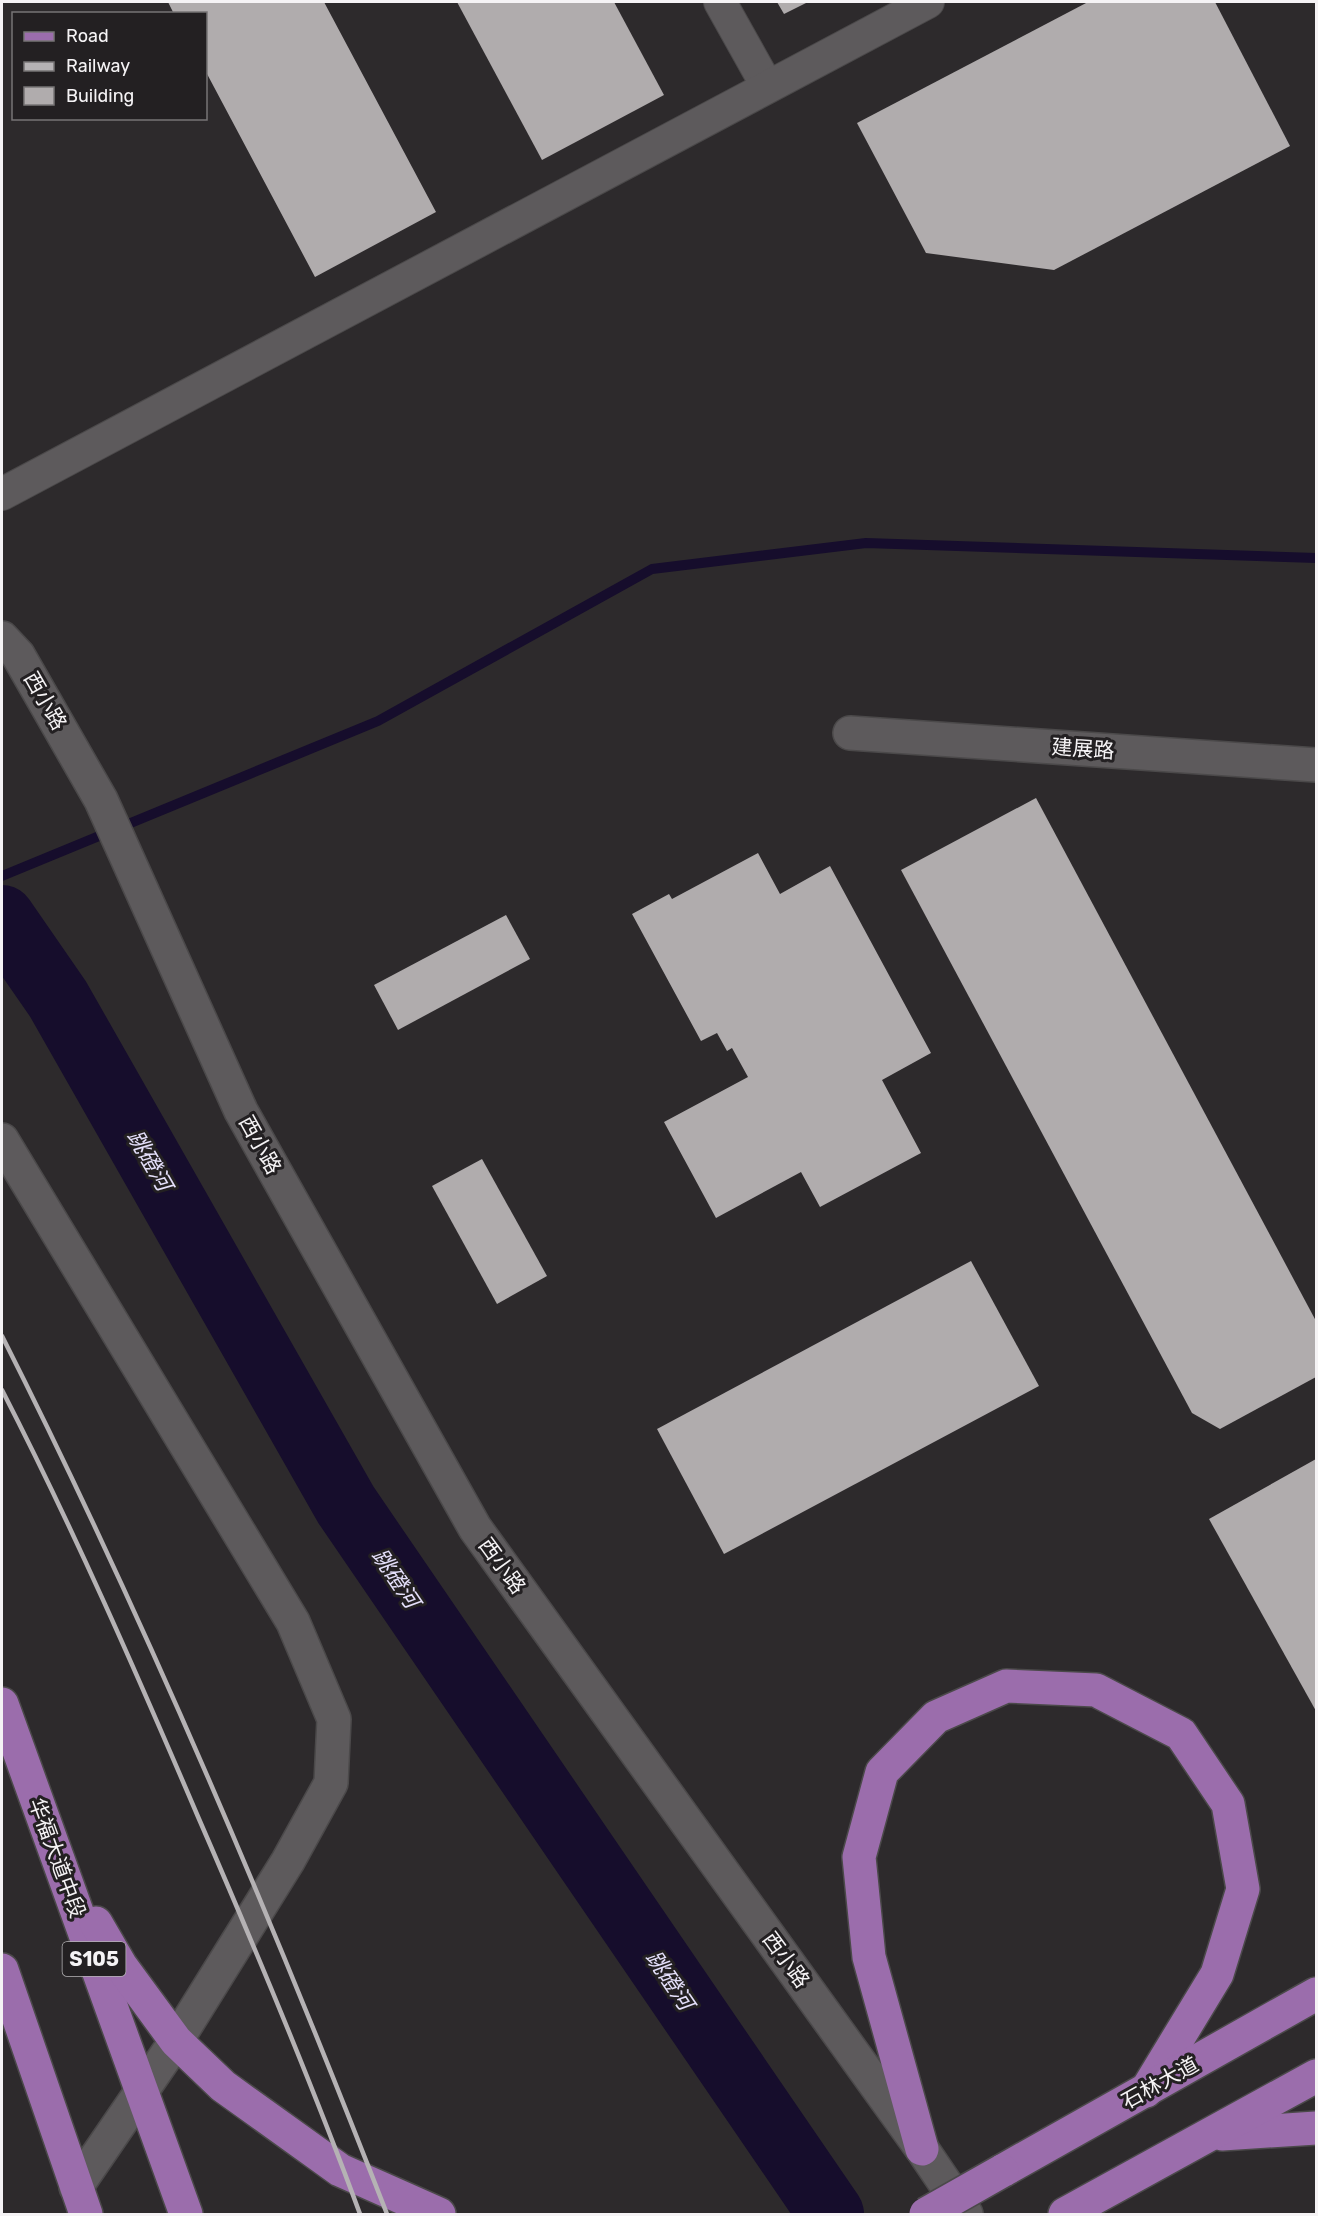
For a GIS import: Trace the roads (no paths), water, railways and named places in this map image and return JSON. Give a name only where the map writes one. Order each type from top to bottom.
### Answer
[{"type":"main road","name":"西小路","points":[[2,638],[18,655],[101,800],[241,1111],[475,1528],[922,2149],[966,2214]]},
{"type":"main road","name":"建展路","points":[[850,733],[1317,765]]},
{"type":"main road","points":[[2,1140],[293,1622],[334,1719],[331,1783],[288,1861],[141,2093],[81,2201]]},
{"type":"main road","points":[[922,2149],[869,1957],[859,1857],[882,1772],[936,1717],[1006,1686],[1096,1690],[1181,1734],[1228,1804],[1243,1889],[1217,1974],[1146,2091]]},
{"type":"main road","name":"华福大道中段","points":[[2,1704],[186,2214]]},
{"type":"main road","points":[[58,1860],[121,1966],[176,2041],[223,2086],[340,2170],[439,2214]]},
{"type":"main road","points":[[2,1970],[81,2201]]},
{"type":"main road","name":"石林大道","points":[[926,2214],[1317,1994]]},
{"type":"main road","points":[[1065,2214],[1317,2076]]},
{"type":"main road","points":[[1212,2135],[1317,2128]]},
{"type":"street","points":[[720,2],[767,86]]},
{"type":"street","points":[[2,494],[928,2]]},
{"type":"waterway","points":[[2,876],[378,721],[652,569],[866,543],[1316,558]]},
{"type":"waterway","name":"跳磴河","points":[[2,918],[58,999],[346,1505],[831,2214]]},
{"type":"railway","points":[[2,1336],[157,1660],[252,1880],[387,2214]]},
{"type":"railway","points":[[2,1390],[80,1549],[152,1710],[282,2016],[360,2214]]}]
